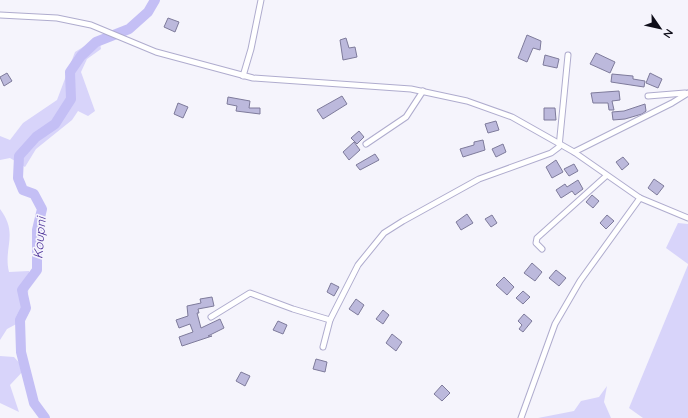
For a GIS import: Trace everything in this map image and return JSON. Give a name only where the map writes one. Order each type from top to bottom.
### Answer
[{"type":"street","points":[[243,76],[251,49],[261,0]]},
{"type":"street","points":[[0,15],[74,21],[91,25],[156,52],[243,76],[274,81],[385,87],[423,91],[467,101],[512,117],[574,152],[606,176],[640,198],[688,218]]},
{"type":"street","points":[[323,347],[330,320],[358,265],[384,233],[402,221],[479,179],[556,150],[560,144],[568,55]]},
{"type":"street","points":[[366,144],[406,117],[423,91]]},
{"type":"street","points":[[574,152],[666,107],[687,93]]},
{"type":"street","points":[[648,96],[687,93]]},
{"type":"street","points":[[542,249],[536,243],[537,238],[606,176]]},
{"type":"street","points":[[521,418],[555,324],[580,281],[640,198]]},
{"type":"street","points":[[212,317],[250,293],[293,309],[330,320]]},
{"type":"shaded area","points":[[99,37],[101,49],[87,59],[81,72],[95,111],[88,116],[78,111],[72,120],[36,149],[25,167],[10,158],[0,160],[0,136],[10,140],[23,123],[57,100],[75,52]]},
{"type":"shaded area","points":[[0,209],[6,218],[10,233],[8,255],[9,272],[29,271],[28,296],[24,320],[7,329],[0,340]]},
{"type":"shaded area","points":[[678,223],[688,224],[688,264],[666,248]]},
{"type":"shaded area","points":[[688,265],[688,418],[643,418],[629,408]]},
{"type":"shaded area","points":[[0,356],[14,357],[25,369],[10,385],[19,412],[0,403]]},
{"type":"shaded area","points":[[607,386],[604,402],[611,418],[538,418],[574,411],[581,401],[599,397]]},
{"type":"building","points":[[168,18],[179,22],[175,32],[164,27]]},
{"type":"building","points":[[527,35],[541,41],[540,50],[533,48],[527,62],[518,58]]},
{"type":"building","points":[[346,38],[349,48],[355,47],[357,57],[343,60],[340,40]]},
{"type":"building","points":[[596,53],[615,62],[610,73],[590,64]]},
{"type":"building","points":[[545,55],[559,59],[557,68],[543,65]]},
{"type":"building","points":[[7,73],[12,81],[4,86],[0,77]]},
{"type":"building","points":[[650,73],[662,79],[658,88],[646,83]]},
{"type":"building","points":[[612,74],[633,76],[633,79],[645,81],[644,87],[611,82]]},
{"type":"building","points":[[619,91],[620,100],[612,101],[614,110],[609,110],[608,103],[593,103],[591,93]]},
{"type":"building","points":[[342,96],[347,104],[323,119],[317,110]]},
{"type":"building","points":[[228,97],[250,101],[249,108],[260,108],[260,114],[236,111],[237,106],[227,104]]},
{"type":"building","points":[[178,103],[188,107],[183,118],[174,114]]},
{"type":"building","points":[[645,104],[646,111],[642,114],[625,119],[613,120],[612,112],[624,111]]},
{"type":"building","points":[[544,108],[555,108],[556,120],[544,120]]},
{"type":"building","points":[[496,121],[499,130],[488,133],[485,124]]},
{"type":"building","points":[[359,131],[364,137],[357,144],[351,138]]},
{"type":"building","points":[[483,140],[485,150],[463,157],[460,149],[474,145],[474,142]]},
{"type":"building","points":[[354,142],[360,150],[349,160],[343,152]]},
{"type":"building","points":[[503,144],[506,152],[496,157],[492,149]]},
{"type":"building","points":[[375,154],[379,160],[360,170],[356,165]]},
{"type":"building","points":[[623,157],[629,164],[622,170],[616,162]]},
{"type":"building","points":[[556,160],[563,172],[552,178],[546,167]]},
{"type":"building","points":[[574,164],[578,171],[569,176],[564,169]]},
{"type":"building","points":[[654,179],[664,186],[657,195],[648,188]]},
{"type":"building","points":[[578,180],[583,189],[575,195],[572,191],[561,198],[556,190],[565,184],[567,187]]},
{"type":"building","points":[[592,195],[599,201],[593,208],[586,202]]},
{"type":"building","points":[[467,214],[473,223],[461,230],[456,222]]},
{"type":"building","points":[[492,215],[497,223],[491,227],[485,219]]},
{"type":"building","points":[[607,215],[614,221],[606,229],[600,223]]},
{"type":"building","points":[[532,263],[542,272],[535,281],[524,273]]},
{"type":"building","points":[[556,270],[566,278],[559,286],[549,278]]},
{"type":"building","points":[[504,277],[514,287],[507,295],[496,285]]},
{"type":"building","points":[[331,283],[339,287],[334,296],[327,292]]},
{"type":"building","points":[[523,291],[530,297],[523,304],[516,298]]},
{"type":"building","points":[[212,297],[214,306],[198,309],[199,313],[197,313],[201,328],[220,319],[224,328],[208,336],[212,336],[182,346],[179,337],[193,332],[190,324],[179,328],[176,320],[188,316],[187,306],[201,303],[200,299]]},
{"type":"building","points":[[356,299],[364,305],[358,315],[349,309]]},
{"type":"building","points":[[383,310],[389,315],[383,324],[376,319]]},
{"type":"building","points":[[524,314],[532,321],[523,332],[519,329],[522,325],[518,321]]},
{"type":"building","points":[[278,321],[287,325],[283,334],[273,330]]},
{"type":"building","points":[[392,334],[402,342],[396,351],[386,343]]},
{"type":"building","points":[[316,359],[327,362],[325,372],[313,369]]},
{"type":"building","points":[[241,372],[250,376],[245,386],[236,381]]},
{"type":"building","points":[[442,385],[450,393],[442,401],[434,394]]},
{"type":"waterway","name":"Koupni","points":[[45,418],[34,403],[21,352],[20,320],[26,308],[22,290],[37,270],[37,230],[42,209],[34,194],[23,190],[18,178],[19,156],[36,137],[55,124],[71,99],[70,72],[81,56],[96,42],[129,29],[148,12],[155,0]]}]
